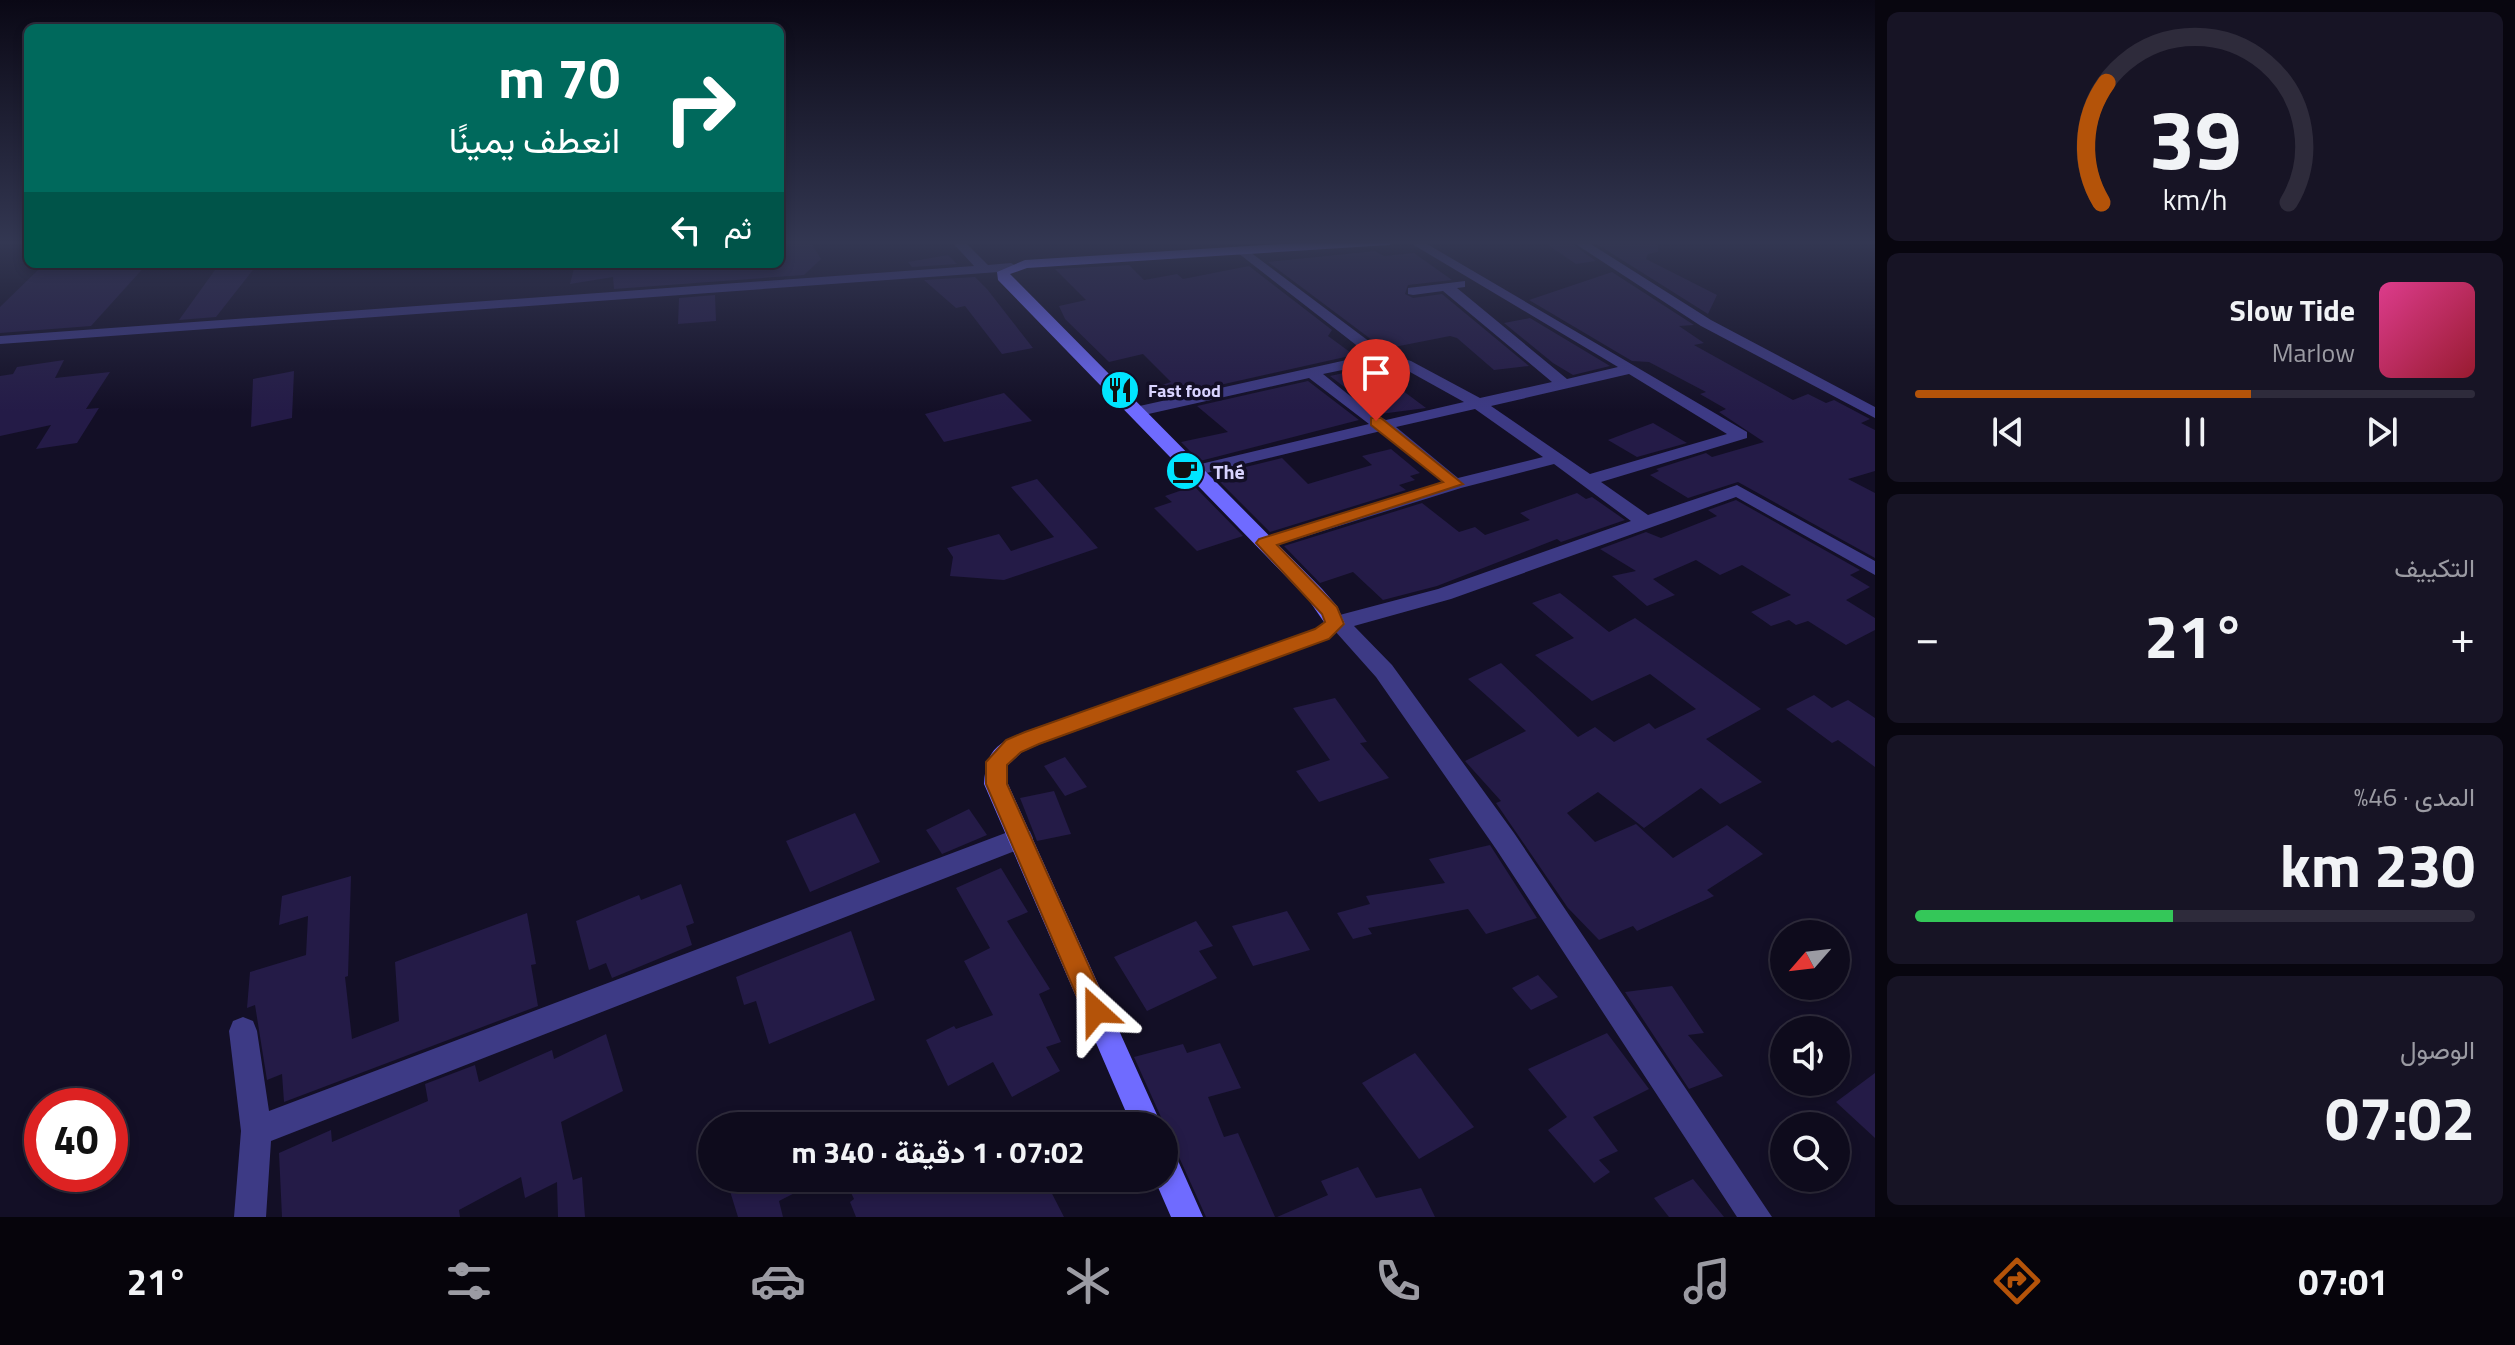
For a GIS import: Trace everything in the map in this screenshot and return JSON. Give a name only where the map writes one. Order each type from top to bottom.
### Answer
[{"type":"street","points":[[0,340],[586,298]]},
{"type":"street","points":[[1023,298],[1265,543],[1384,671],[1505,841],[1756,1217]]},
{"type":"street","points":[[1304,298],[1381,357],[1412,365],[1475,404],[1642,520]]},
{"type":"street","points":[[1460,298],[1564,384]]},
{"type":"street","points":[[1509,298],[1741,435],[1585,481]]},
{"type":"street","points":[[1666,298],[1706,323],[1875,413]]},
{"type":"street","points":[[1135,412],[1381,357]]},
{"type":"street","points":[[1194,471],[1631,369]]},
{"type":"street","points":[[1311,372],[1364,415],[1384,425],[1455,484]]},
{"type":"street","points":[[1265,543],[1455,484],[1554,459]]},
{"type":"street","points":[[1141,1112],[996,784],[997,762],[1014,746],[1322,634],[1337,623],[1444,594],[1642,520],[1737,490],[1875,569]]},
{"type":"street","points":[[256,1131],[1021,838]]},
{"type":"street","points":[[243,1031],[256,1131],[250,1217]]},
{"type":"street","points":[[1176,1192],[1187,1217]]},
{"type":"building","points":[[9,298],[116,298],[91,326],[0,333],[0,307]]},
{"type":"building","points":[[195,298],[231,298],[216,317],[179,320]]},
{"type":"building","points":[[679,298],[715,298],[716,321],[678,324]]},
{"type":"building","points":[[944,298],[994,298],[1033,348],[1002,354],[965,306],[956,308]]},
{"type":"building","points":[[1084,298],[1290,298],[1332,330],[1328,336],[1354,355],[1171,396],[1159,386],[1171,382],[1143,354],[1109,362],[1065,319],[1059,306],[1086,300]]},
{"type":"building","points":[[1316,298],[1447,298],[1529,366],[1494,370],[1457,338],[1450,336],[1384,349]]},
{"type":"building","points":[[1652,298],[1694,325],[1679,326],[1704,343],[1694,345],[1793,400],[1808,394],[1826,403],[1834,400],[1870,419],[1861,423],[1875,430],[1875,471],[1848,479],[1875,493],[1875,558],[1738,482],[1688,498],[1650,475],[1659,471],[1656,469],[1706,453],[1712,457],[1764,442],[1719,412],[1726,409],[1700,394],[1706,392],[1649,362],[1632,361],[1529,300]]},
{"type":"building","points":[[1682,298],[1716,298],[1708,314]]},
{"type":"building","points":[[1530,318],[1610,366],[1573,375],[1553,363],[1504,323]]},
{"type":"building","points":[[64,360],[55,378],[110,372],[86,409],[99,408],[77,443],[36,449],[51,425],[0,436],[0,376],[13,374],[17,367]]},
{"type":"building","points":[[1371,367],[1426,408],[1380,414],[1330,376]]},
{"type":"building","points":[[294,371],[292,418],[251,427],[253,379]]},
{"type":"building","points":[[1308,381],[1359,420],[1200,461],[1181,442],[1228,432],[1197,406]]},
{"type":"building","points":[[1004,393],[1032,421],[944,442],[925,414]]},
{"type":"building","points":[[1653,423],[1687,443],[1637,457],[1608,440]]},
{"type":"building","points":[[1391,449],[1420,473],[1410,476],[1415,480],[1399,485],[1406,490],[1270,532],[1213,475],[1282,458],[1308,484],[1372,465],[1362,456]]},
{"type":"building","points":[[1037,479],[1098,548],[1004,580],[950,576],[953,557],[947,548],[999,534],[1011,551],[1054,537],[1011,487]]},
{"type":"building","points":[[1194,486],[1243,536],[1197,551],[1154,508],[1172,502],[1165,496]]},
{"type":"building","points":[[1577,493],[1586,499],[1592,497],[1625,520],[1561,542],[1557,539],[1437,586],[1383,600],[1353,572],[1320,583],[1284,546],[1422,503],[1459,532],[1475,527],[1485,535],[1530,520],[1520,513]]},
{"type":"building","points":[[1736,500],[1860,570],[1850,575],[1870,587],[1846,600],[1875,618],[1875,630],[1846,645],[1808,621],[1796,625],[1789,620],[1771,626],[1751,612],[1791,595],[1742,565],[1720,575],[1696,560],[1653,579],[1675,595],[1647,606],[1612,576],[1636,571],[1600,549],[1646,532],[1661,538],[1717,516],[1708,510]]},
{"type":"building","points":[[1560,593],[1609,632],[1635,618],[1761,709],[1706,739],[1762,782],[1720,804],[1701,788],[1644,828],[1598,792],[1567,813],[1595,842],[1636,824],[1673,858],[1727,825],[1763,854],[1707,890],[1714,896],[1637,931],[1633,926],[1599,940],[1568,908],[1496,803],[1501,801],[1465,761],[1526,731],[1468,679],[1501,663],[1578,737],[1595,727],[1614,742],[1649,723],[1655,729],[1696,709],[1650,674],[1592,701],[1535,655],[1574,638],[1532,603]]},
{"type":"building","points":[[1814,695],[1832,708],[1848,700],[1875,718],[1875,767],[1838,740],[1832,743],[1786,709]]},
{"type":"building","points":[[1335,698],[1367,742],[1360,743],[1389,778],[1319,802],[1296,771],[1330,760],[1293,708]]},
{"type":"building","points":[[1065,757],[1087,787],[1065,796],[1044,766]]},
{"type":"building","points":[[1054,791],[1071,834],[1037,841],[1020,798]]},
{"type":"building","points":[[969,809],[987,835],[942,854],[926,830]]},
{"type":"building","points":[[855,813],[880,862],[810,892],[786,841]]},
{"type":"building","points":[[1490,845],[1537,918],[1486,934],[1468,909],[1368,928],[1372,934],[1353,939],[1337,913],[1370,904],[1366,896],[1445,883],[1429,859]]},
{"type":"building","points":[[1001,868],[1028,912],[1007,921],[1050,989],[1039,994],[1061,1042],[1046,1047],[1060,1071],[1012,1097],[993,1062],[948,1086],[926,1040],[954,1026],[956,1029],[993,1015],[964,961],[990,948],[956,888]]},
{"type":"building","points":[[351,876],[348,976],[345,977],[352,1039],[399,1021],[395,962],[527,913],[536,964],[531,965],[538,1006],[284,1102],[282,1074],[267,1080],[255,1005],[247,1008],[250,972],[306,955],[308,916],[279,925],[282,896]]},
{"type":"building","points":[[681,884],[694,923],[686,926],[692,945],[612,978],[606,963],[589,970],[576,921],[639,895],[641,900]]},
{"type":"building","points":[[1287,911],[1310,950],[1253,966],[1232,926]]},
{"type":"building","points":[[1196,921],[1213,946],[1199,951],[1217,978],[1147,1011],[1114,957]]},
{"type":"building","points":[[851,931],[875,1000],[769,1044],[756,1001],[744,1005],[736,977]]},
{"type":"building","points":[[1538,975],[1558,997],[1531,1010],[1512,988]]},
{"type":"building","points":[[1672,986],[1704,1033],[1688,1035],[1723,1076],[1689,1089],[1625,992]]},
{"type":"building","points":[[1607,1033],[1649,1089],[1593,1117],[1618,1151],[1599,1160],[1610,1172],[1594,1183],[1548,1130],[1567,1117],[1528,1069]]},
{"type":"building","points":[[606,1034],[623,1091],[561,1122],[573,1180],[582,1177],[585,1217],[558,1217],[557,1182],[525,1198],[521,1177],[459,1210],[460,1217],[282,1217],[279,1153],[331,1130],[332,1142],[428,1101],[425,1084],[475,1065],[479,1082],[552,1050],[554,1059]]},
{"type":"building","points":[[1220,1043],[1241,1088],[1208,1097],[1224,1137],[1238,1133],[1275,1217],[1206,1217],[1178,1155],[1178,1112],[1159,1112],[1134,1057],[1183,1044],[1187,1053]]},
{"type":"building","points":[[1415,1053],[1474,1127],[1419,1159],[1362,1083]]},
{"type":"building","points":[[1875,1073],[1875,1138],[1836,1102],[1850,1096],[1850,1092]]},
{"type":"building","points":[[1358,1167],[1376,1198],[1421,1188],[1435,1217],[1277,1217],[1328,1195],[1321,1181]]},
{"type":"building","points":[[1693,1179],[1724,1217],[1669,1217],[1654,1198]]},
{"type":"building","points":[[730,1192],[797,1192],[779,1201],[783,1217],[738,1217]]},
{"type":"building","points":[[851,1192],[1051,1192],[1064,1217],[856,1217],[850,1202],[854,1199]]},
{"type":"place","name":"Fast food","points":[[1120,390]]},
{"type":"place","name":"Thé","points":[[1185,471]]},
{"type":"route","points":[[1096,1011],[996,784],[997,762],[1014,746],[1032,738],[1322,634],[1335,624],[1330,611],[1265,543],[1455,484],[1376,421]]}]
